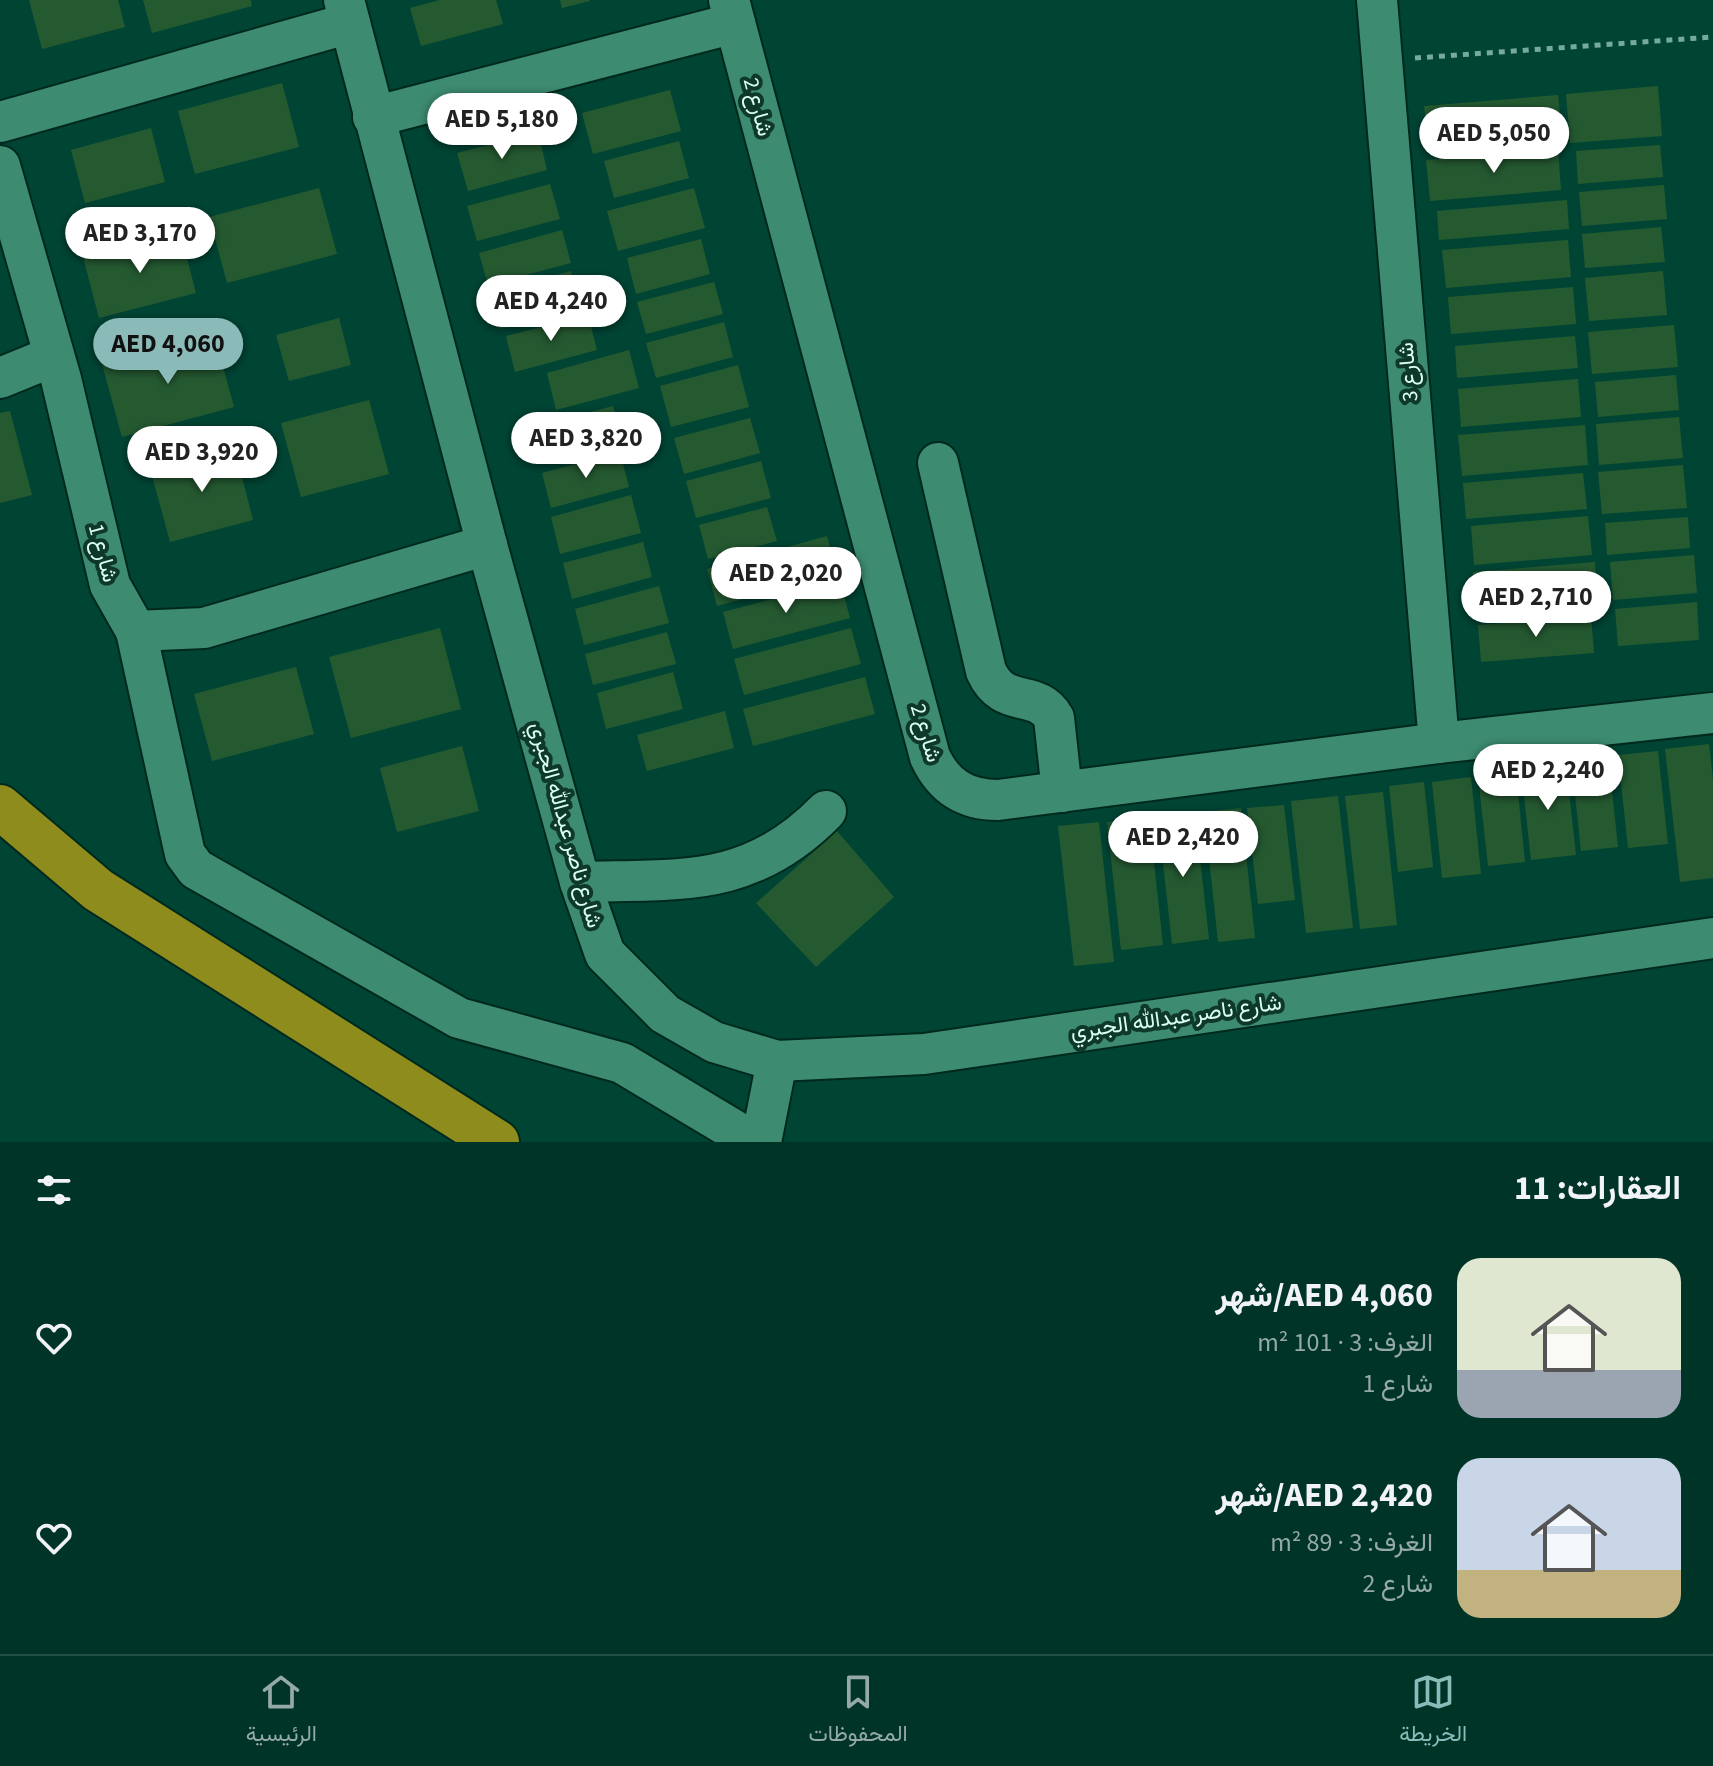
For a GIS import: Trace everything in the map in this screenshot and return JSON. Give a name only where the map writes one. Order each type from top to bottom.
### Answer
[{"type":"highway","points":[[0,807],[98,890],[497,1142]]},
{"type":"street","name":"شارع 3","points":[[1377,0],[1439,743]]},
{"type":"street","name":"شارع ناصر عبدالله الجبري","points":[[347,11],[487,545],[580,882],[605,954],[665,1014],[714,1042],[777,1061],[924,1054],[1713,938]]},
{"type":"street","points":[[0,122],[347,11]]},
{"type":"street","name":"شارع 2","points":[[373,117],[732,12],[930,757],[945,782],[970,797],[998,800],[1439,743],[1713,713]]},
{"type":"street","name":"شارع 1","points":[[0,166],[54,356],[110,585],[136,631],[185,854],[196,869],[459,1018],[622,1063],[754,1142]]},
{"type":"street","points":[[0,378],[54,356]]},
{"type":"street","points":[[938,463],[986,671],[991,681],[1008,695],[1040,702],[1049,709],[1054,718],[1062,792]]},
{"type":"street","points":[[136,631],[204,628],[487,545]]},
{"type":"street","points":[[580,882],[719,875],[755,863],[789,845],[826,811]]},
{"type":"street","points":[[761,1142],[777,1061]]},
{"type":"path","points":[[1382,60],[1713,37]]},
{"type":"building","points":[[29,0],[118,0],[125,27],[42,49]]},
{"type":"building","points":[[143,0],[251,0],[252,6],[152,33]]},
{"type":"building","points":[[440,0],[496,0],[503,24],[421,46],[410,8]]},
{"type":"building","points":[[560,0],[589,0],[590,1],[562,8]]},
{"type":"building","points":[[282,83],[299,147],[195,174],[178,111]]},
{"type":"building","points":[[1658,86],[1662,136],[1570,143],[1566,94]]},
{"type":"building","points":[[670,90],[681,131],[593,154],[582,113]]},
{"type":"building","points":[[1558,95],[1562,135],[1428,146],[1424,106]]},
{"type":"building","points":[[151,128],[165,182],[85,203],[71,150]]},
{"type":"building","points":[[538,132],[547,170],[468,191],[457,153]]},
{"type":"building","points":[[679,141],[689,178],[614,198],[604,161]]},
{"type":"building","points":[[1660,145],[1663,177],[1578,184],[1576,151]]},
{"type":"building","points":[[1558,149],[1561,190],[1430,201],[1426,160]]},
{"type":"building","points":[[550,184],[560,219],[477,241],[467,206]]},
{"type":"building","points":[[1664,185],[1667,219],[1582,226],[1579,192]]},
{"type":"building","points":[[319,188],[337,254],[227,283],[209,217]]},
{"type":"building","points":[[694,188],[705,228],[618,251],[607,211]]},
{"type":"building","points":[[1567,200],[1569,229],[1439,240],[1437,211]]},
{"type":"building","points":[[1661,227],[1665,262],[1585,268],[1582,234]]},
{"type":"building","points":[[562,230],[571,263],[488,285],[479,253]]},
{"type":"building","points":[[180,231],[196,293],[99,318],[83,257]]},
{"type":"building","points":[[701,239],[710,274],[636,294],[627,258]]},
{"type":"building","points":[[1568,240],[1571,277],[1446,288],[1442,250]]},
{"type":"building","points":[[571,271],[581,307],[500,329],[490,293]]},
{"type":"building","points":[[1663,271],[1667,315],[1589,321],[1585,278]]},
{"type":"building","points":[[714,282],[723,314],[646,334],[637,302]]},
{"type":"building","points":[[1573,287],[1576,324],[1451,334],[1448,297]]},
{"type":"building","points":[[588,315],[597,350],[515,372],[506,336]]},
{"type":"building","points":[[339,318],[351,365],[289,381],[276,335]]},
{"type":"building","points":[[724,322],[733,357],[656,378],[646,343]]},
{"type":"building","points":[[1674,325],[1678,367],[1592,374],[1588,332]]},
{"type":"building","points":[[214,334],[234,407],[122,437],[102,364]]},
{"type":"building","points":[[1575,336],[1578,368],[1457,378],[1455,346]]},
{"type":"building","points":[[629,350],[639,388],[556,410],[547,373]]},
{"type":"building","points":[[738,365],[749,407],[671,427],[660,386]]},
{"type":"building","points":[[1676,375],[1679,410],[1598,417],[1595,382]]},
{"type":"building","points":[[1578,379],[1581,417],[1461,427],[1458,389]]},
{"type":"building","points":[[369,400],[389,474],[301,497],[281,423]]},
{"type":"building","points":[[613,406],[623,444],[558,461],[548,423]]},
{"type":"building","points":[[10,411],[32,495],[0,503],[0,413]]},
{"type":"building","points":[[1679,417],[1683,458],[1599,465],[1596,424]]},
{"type":"building","points":[[750,418],[760,453],[684,474],[674,438]]},
{"type":"building","points":[[1585,425],[1588,465],[1462,476],[1458,435]]},
{"type":"building","points":[[234,446],[253,520],[170,542],[150,468]]},
{"type":"building","points":[[620,452],[629,487],[551,508],[542,473]]},
{"type":"building","points":[[761,461],[771,498],[696,518],[686,481]]},
{"type":"building","points":[[1683,465],[1687,508],[1602,514],[1598,472]]},
{"type":"building","points":[[1583,473],[1587,509],[1466,519],[1463,483]]},
{"type":"building","points":[[631,495],[641,533],[560,554],[551,517]]},
{"type":"building","points":[[767,507],[777,541],[708,559],[699,525]]},
{"type":"building","points":[[1588,516],[1592,555],[1474,565],[1471,526]]},
{"type":"building","points":[[1688,517],[1690,548],[1607,555],[1605,523]]},
{"type":"building","points":[[827,536],[837,574],[717,606],[707,569]]},
{"type":"building","points":[[643,542],[652,577],[572,599],[563,563]]},
{"type":"building","points":[[1694,555],[1697,593],[1613,600],[1610,562]]},
{"type":"building","points":[[1595,562],[1598,607],[1477,617],[1473,572]]},
{"type":"building","points":[[840,581],[850,618],[733,649],[723,612]]},
{"type":"building","points":[[659,586],[669,623],[584,645],[575,609]]},
{"type":"building","points":[[1697,602],[1699,640],[1618,646],[1615,609]]},
{"type":"building","points":[[1591,616],[1594,653],[1481,662],[1478,625]]},
{"type":"building","points":[[440,628],[461,709],[351,738],[329,657]]},
{"type":"building","points":[[851,628],[861,664],[744,695],[734,659]]},
{"type":"building","points":[[667,632],[676,664],[593,685],[585,654]]},
{"type":"building","points":[[296,667],[314,734],[212,761],[194,694]]},
{"type":"building","points":[[673,672],[683,709],[606,729],[597,693]]},
{"type":"building","points":[[865,677],[875,714],[753,746],[743,709]]},
{"type":"building","points":[[725,711],[734,748],[647,771],[637,735]]},
{"type":"building","points":[[1709,744],[1713,780],[1713,878],[1680,882],[1665,749]]},
{"type":"building","points":[[462,746],[479,811],[397,832],[380,768]]},
{"type":"building","points":[[1658,751],[1668,844],[1628,848],[1618,755]]},
{"type":"building","points":[[1609,762],[1618,847],[1581,851],[1572,766]]},
{"type":"building","points":[[1566,764],[1576,855],[1531,860],[1521,768]]},
{"type":"building","points":[[1516,773],[1525,862],[1488,866],[1478,777]]},
{"type":"building","points":[[1471,777],[1481,874],[1442,878],[1432,782]]},
{"type":"building","points":[[1424,782],[1433,867],[1398,872],[1389,786]]},
{"type":"building","points":[[1383,792],[1397,925],[1360,929],[1345,796]]},
{"type":"building","points":[[1338,796],[1353,928],[1306,933],[1291,801]]},
{"type":"building","points":[[1284,805],[1295,900],[1258,904],[1247,808]]},
{"type":"building","points":[[1241,808],[1255,938],[1218,942],[1204,812]]},
{"type":"building","points":[[1195,814],[1209,939],[1172,944],[1158,818]]},
{"type":"building","points":[[1149,817],[1163,945],[1121,950],[1107,822]]},
{"type":"building","points":[[1099,822],[1114,962],[1074,966],[1058,826]]},
{"type":"building","points":[[837,831],[894,897],[816,967],[756,903]]}]
